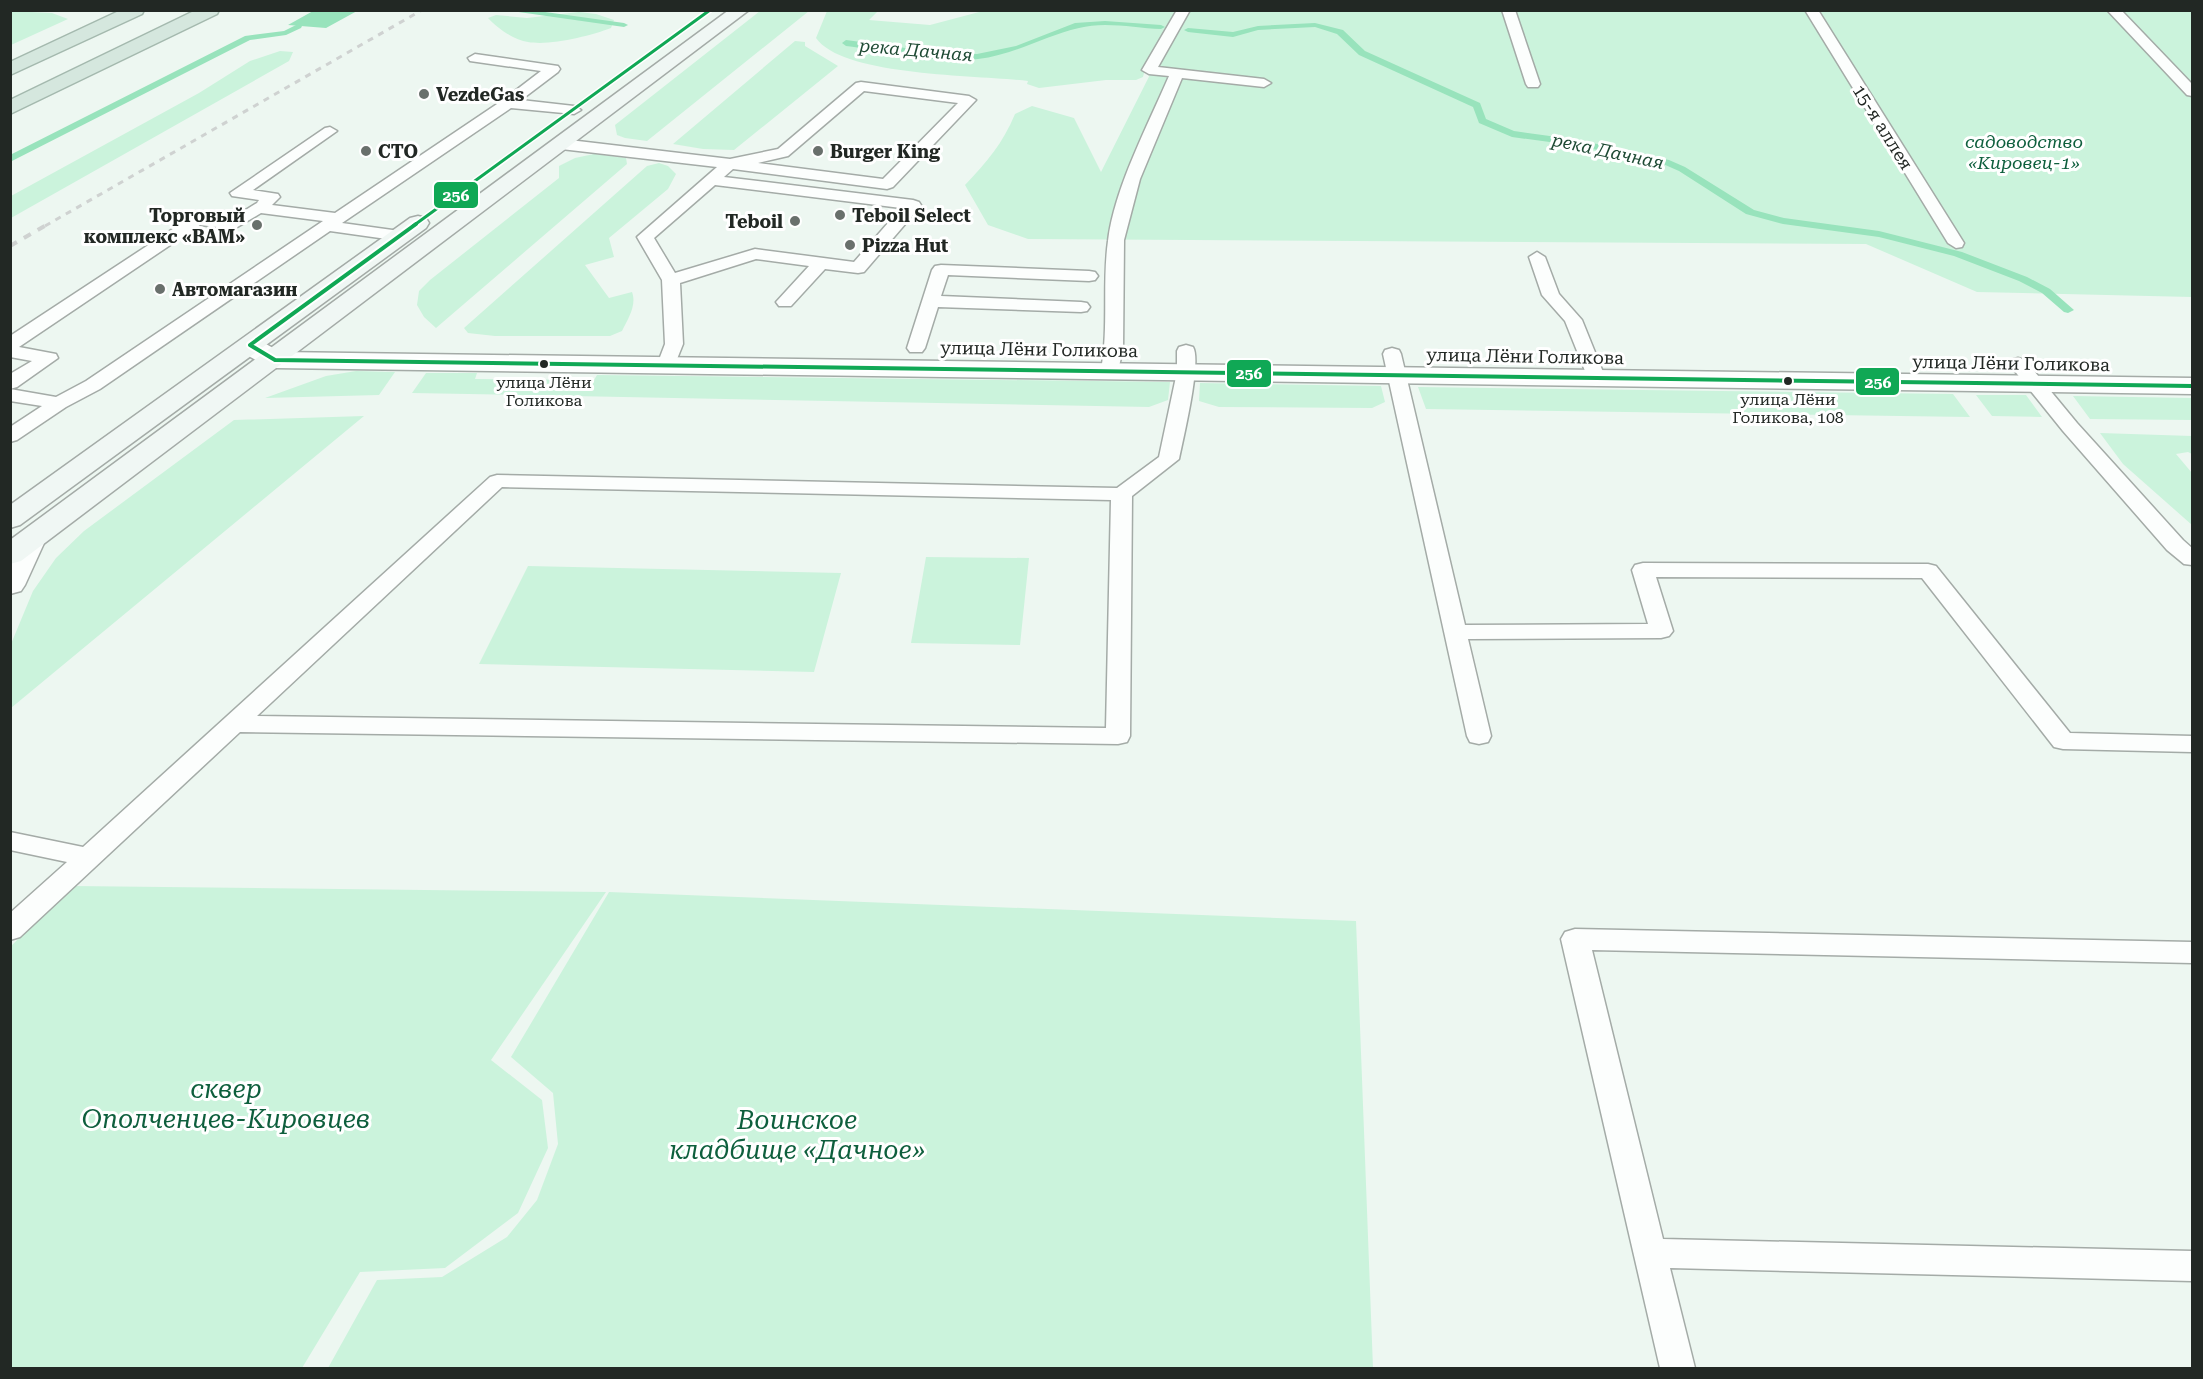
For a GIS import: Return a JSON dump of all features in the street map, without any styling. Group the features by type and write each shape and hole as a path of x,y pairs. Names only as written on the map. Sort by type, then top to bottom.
{"highway":[{"path":"10,69 136,10"},
{"path":"10,108 211,10"}],"main road":[{"path":"10,519 711,10"},
{"path":"20,548 275,360 741,10"}],"street":[{"name":"улица Лёни Голикова","path":"250,345 304,337 670,354 1186,362 1592,367 2018,363 2193,366"},
{"path":"250,345 275,360"},
{"name":"улица Лёни Голикова","path":"275,360 915,348 1112,360"},
{"name":"улица Лёни Голикова","path":"1592,367 2035,384 2193,386"},
{"path":"10,585 20,548"}],"lane":[{"path":"1184,10 1149,70 1264,83"},
{"path":"1508,10 1533,84"},
{"name":"15-я аллея","path":"1811,10 1956,243"},
{"path":"2113,10 2193,92"},
{"path":"10,436 59,403 93,385 553,69 475,58"},
{"path":"1112,360 1116,240 1132,179 1177,73"},
{"path":"561,144 730,164 887,184 969,100 861,86 783,153 730,164 711,180 645,237 671,280 670,354"},
{"path":"508,102 574,110"},
{"path":"10,345 197,220 234,224 258,208 272,197 238,193 330,131"},
{"path":"671,280 755,254 858,267 913,205 810,198 711,180"},
{"path":"258,208 401,236"},
{"path":"755,254 772,236"},
{"path":"1537,257 1551,295 1573,320 1592,367"},
{"path":"785,302 821,263"},
{"path":"915,348 941,270 1089,276"},
{"path":"931,301 1081,307"},
{"path":"10,351 49,358 10,383"},
{"path":"10,930 497,481 1122,494 1169,459 1186,362"},
{"path":"2018,363 2175,545 2193,559"},
{"path":"1394,365 1479,736"},
{"path":"10,394 59,403"},
{"path":"234,724 1118,736 1122,494"},
{"path":"1456,632 1661,631 1643,570 1928,571 2063,741 2193,744"},
{"path":"10,841 87,857"},
{"path":"1677,1368 1575,939 2193,952"},
{"path":"1650,1253 2193,1266"}],"green space":[{"path":"10,11 52,13 68,19 11,45"},
{"path":"760,11 809,11 647,141 617,135 615,125"},
{"path":"827,11 878,11 869,20 930,25 983,11 1178,11 1145,69 1143,77 1136,80 1106,80 1039,88 1027,84 1028,81 915,72 854,60 831,51 816,38"},
{"name":"садоводство «Кировец-1»","path":"1182,11 2192,11 2192,297 1977,292 1866,244 1028,239 988,225 965,185 994,152 1015,114 1032,106 1074,118 1101,172"},
{"path":"579,12 596,14 614,20 611,28 592,34 570,40 537,43 523,41 512,36 488,18 496,15 527,18"},
{"path":"795,41 805,42 805,46 838,66 734,150 703,149 673,144"},
{"path":"280,51 293,52 289,61 11,218 11,196 199,93 250,61"},
{"path":"594,154 626,158 627,164 436,328 424,317 417,305 419,291 430,280 559,178 559,166 575,158"},
{"path":"659,163 668,166 676,174 668,189 609,238 614,257 585,265 609,298 632,292 633,307 622,331 610,336 495,336 468,333 464,328 647,166"},
{"path":"356,371 395,372 379,395 265,398 326,376"},
{"path":"426,373 477,373 475,379 594,380 597,375 1170,382 1168,400 1149,407 412,393"},
{"path":"1200,383 1381,386 1385,402 1372,408 1219,407 1199,401"},
{"path":"1418,387 1953,394 1970,417 1426,409"},
{"path":"1976,395 2026,395 2042,417 1992,416"},
{"path":"2073,396 2192,398 2192,420 2090,419"},
{"path":"364,416 11,708 11,644 33,591 56,558 84,531 234,420"},
{"path":"2100,433 2192,436 2192,454 2188,452 2176,454 2192,473 2192,525 2123,464"},
{"path":"926,557 1029,558 1020,645 911,643"},
{"path":"528,566 841,573 814,672 479,664"},
{"name":"сквер Ополченцев-Кировцев","path":"73,886 606,892 491,1060 542,1100 548,1148 518,1213 445,1268 360,1272 302,1368 11,1368 11,946"},
{"name":"Воинское кладбище «Дачное»","path":"609,892 1356,921 1373,1368 328,1368 377,1280 442,1277 507,1237 537,1200 558,1144 553,1093 511,1057"}],"shaded area":[{"path":"313,11 357,11 326,28 288,25"}],"waterway":[{"path":"508,10 624,25"},
{"name":"река Дачная","path":"846,43 943,56 977,57 1018,48 1078,25 1105,23 1161,27"},
{"name":"река Дачная","path":"1188,30 1233,35 1258,28 1315,25 1340,32 1362,53 1477,105 1482,121 1512,134 1579,143 1666,162 1682,169 1750,212 1783,221 1879,234 1958,254 2023,279 2046,291 2068,310"},
{"path":"10,159 248,38 286,33 298,26"}],"railway":[{"path":"45,226 422,10"},
{"path":"10,246 48,224"}],"transit line":[{"name":"256","path":"710,10 250,345 275,360 2192,386"}],"place":[{"name":"VezdeGas","path":"424,94"},
{"name":"СТО","path":"366,151"},
{"name":"Burger King","path":"818,151"},
{"name":"Teboil Select","path":"840,215"},
{"name":"Teboil","path":"795,221"},
{"name":"Торговый комплекс «ВАМ»","path":"257,225"},
{"name":"Pizza Hut","path":"850,245"},
{"name":"Автомагазин","path":"160,289"},
{"name":"улица Лёни Голикова","path":"544,364"},
{"name":"улица Лёни Голикова, 108","path":"1788,381"}]}
